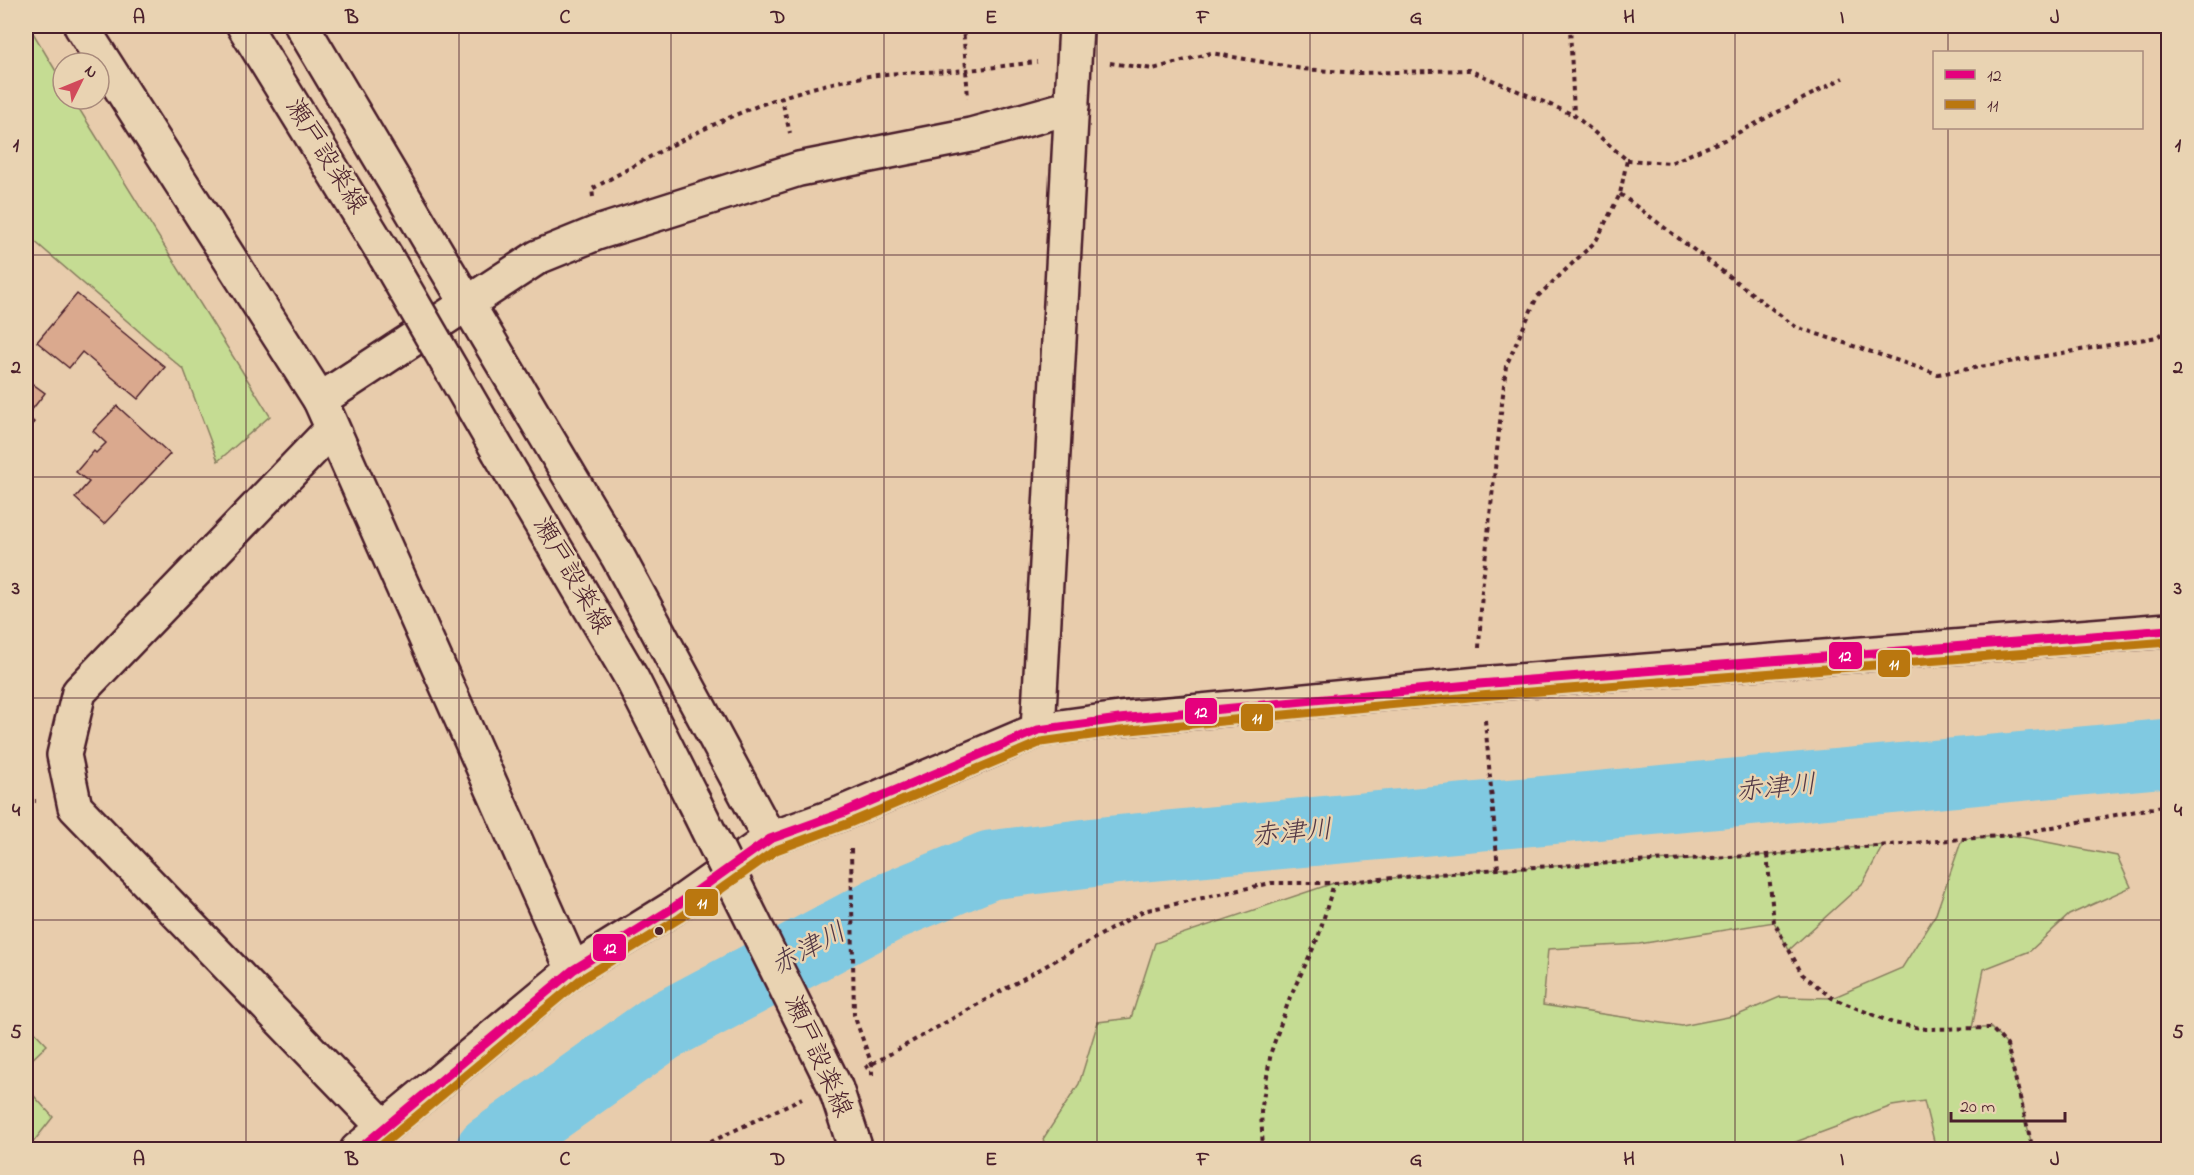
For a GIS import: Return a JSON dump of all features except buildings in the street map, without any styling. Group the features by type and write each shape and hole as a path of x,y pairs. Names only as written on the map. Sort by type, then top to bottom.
{"street":[{"path":"81,26 326,415 573,970"},
{"name":"瀬戸設楽線","path":"243,26 386,257 632,679 694,802 822,1092 856,1149"},
{"path":"302,26 618,557 770,839"},
{"path":"1038,730 1076,26"},
{"path":"383,1125 75,807 64,755 79,692 326,415 466,303 538,257 597,233 799,169 971,135 1072,107"},
{"path":"357,1149 383,1125 573,970 673,908 770,839 842,813 1038,730 1130,718 1481,698 2169,630"}],"path":[{"path":"963,26 971,135"},
{"path":"1570,26 1574,115 1627,160 1670,163 1724,140 1843,78"},
{"path":"1498,869 1481,698 1482,590 1506,366 1538,297 1596,241 1620,194 1627,160"},
{"path":"1620,194 1796,327 1938,374 2157,337 2169,330"},
{"path":"862,1070 887,1058 1143,911 1270,883 1334,883 1498,869 1767,855 2011,835 2169,805"},
{"path":"851,841 854,1015"},
{"path":"1767,855 1774,922 1802,974 1832,998 1893,1023 1926,1029 1991,1028 2007,1045 2033,1149"},
{"path":"1263,1149 1261,1112 1271,1052 1290,997 1318,938 1334,883"},
{"path":"694,1149 822,1092"}],"green space":[{"path":"26,26 29,26 51,63 51,111 80,111 270,416 218,461 184,370 26,234"},
{"path":"2011,835 2117,856 2131,887 2069,915 2030,951 1984,969 1972,1028 1991,1028 2007,1045 2033,1149 1936,1149 1924,1101 1892,1106 1777,1149 1047,1150 1043,1139 1079,1084 1098,1022 1131,1018 1155,943 1334,883 1498,869 1767,855 1883,845 1863,883 1789,950 1774,922 1639,944 1548,949 1543,1005 1682,1026 1738,1015 1780,997 1832,998 1902,968 1936,914 1962,839"},
{"path":"26,1023 47,1045 26,1065"},
{"path":"26,1087 53,1117 27,1150 26,1149"}],"waterway":[{"name":"赤津川","path":"490,1150 661,1028 891,906 990,865 1113,850 2168,753"}],"transit line":[{"name":"12","path":"358,1150 573,970 673,908 770,839 842,813 1038,730 1119,719 1479,684 2168,630"},
{"name":"11","path":"376,1150 580,980 680,918 776,850 847,824 1041,742 1120,731 1480,696 2168,642"}]}
